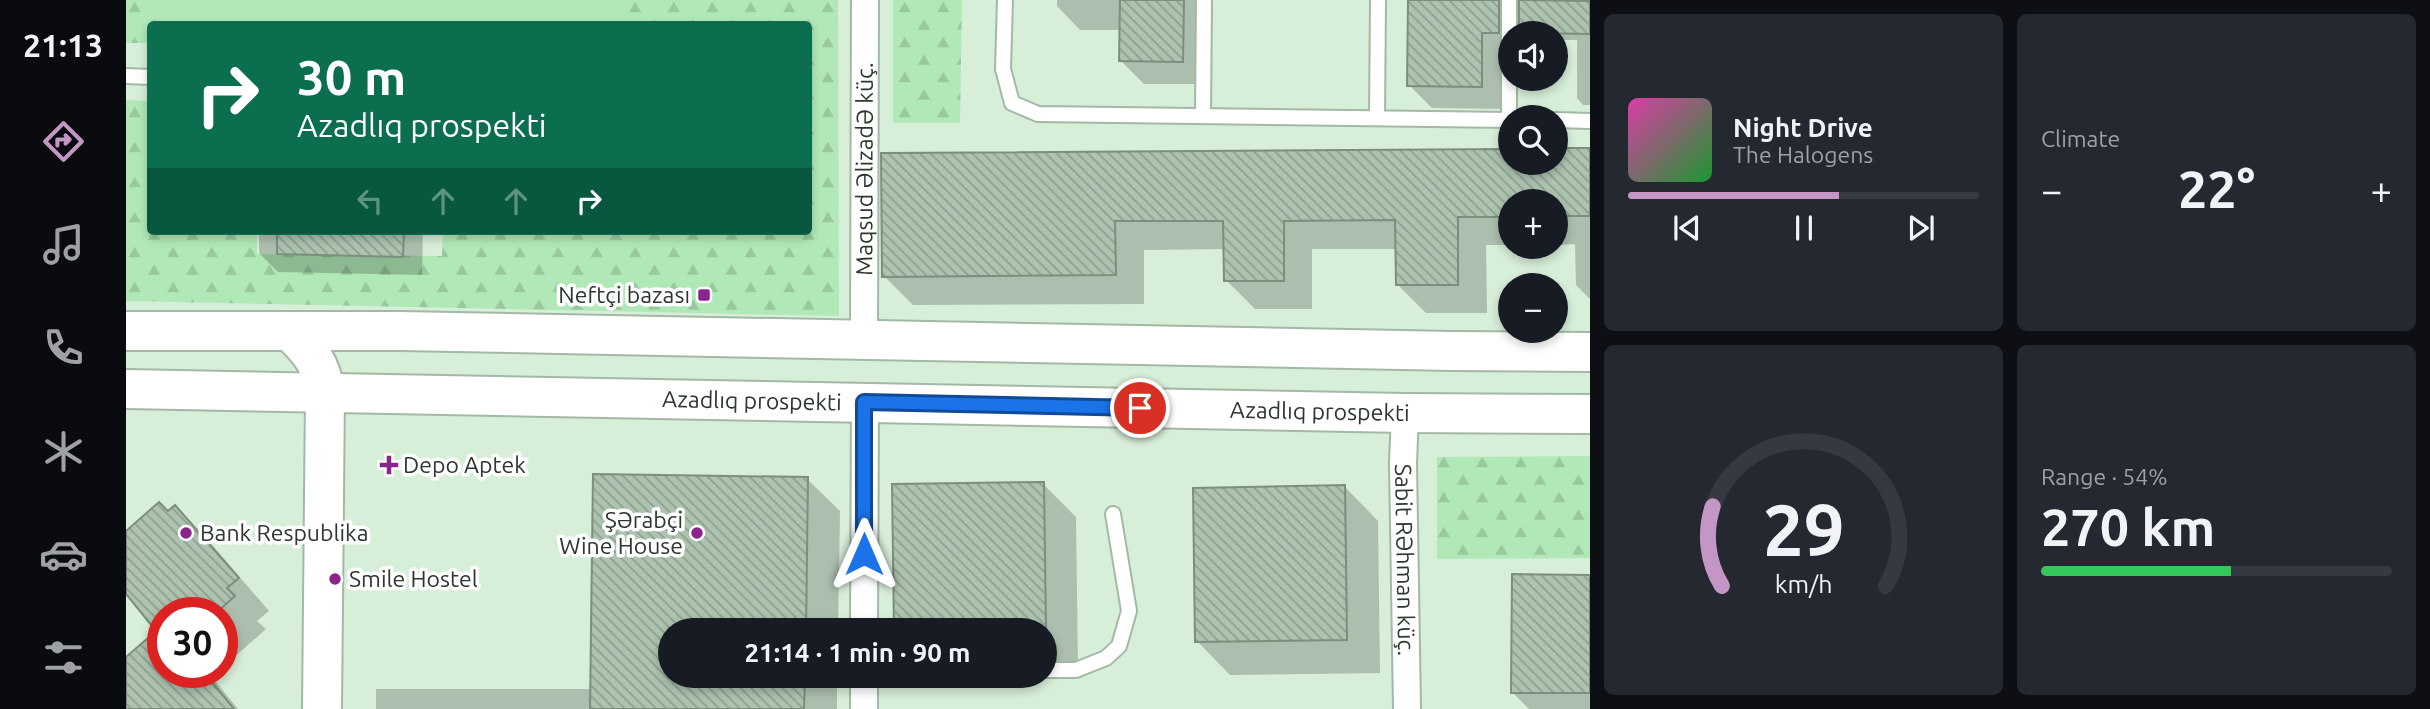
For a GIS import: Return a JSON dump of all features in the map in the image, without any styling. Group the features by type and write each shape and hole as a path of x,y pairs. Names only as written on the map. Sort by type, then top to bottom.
{"main road":[{"path":"126,331 414,331 1590,352"},
{"path":"289,331 309,349 318,365 325,392 322,709"},
{"name":"Azadlıq prospekti","path":"126,388 1590,414"}],"street":[{"name":"Maqsud Əlizadə küç.","path":"864,339 865,0"},
{"path":"864,402 864,618"},
{"name":"Sabit Rəhman küç.","path":"1405,412 1403,463 1407,709"},
{"path":"864,688 864,709"}],"lane":[{"path":"1005,0 1003,69 1012,103 1038,114 1498,120"},
{"path":"1203,114 1204,0"},
{"path":"1377,117 1378,0"},
{"path":"1509,0 1510,105"},
{"path":"126,76 147,77"},
{"path":"1568,120 1590,121"},
{"path":"1057,670 1076,670 1106,658 1119,646 1129,611 1113,514"}],"green space":[{"path":"126,0 161,0 161,21 147,21 147,43 126,43"},
{"path":"161,0 622,0 622,21 161,21"},
{"path":"622,0 838,0 839,316 126,301 126,100 147,101 147,235 257,235 257,254 442,256 443,235 812,235 812,21 622,21"},
{"path":"893,0 962,0 960,123 893,123"},
{"path":"1590,456 1590,558 1437,559 1437,457"}],"building":[{"path":"1120,0 1184,0 1183,62 1119,61"},
{"path":"1408,0 1499,0 1498,33 1482,33 1482,87 1407,86"},
{"path":"1519,0 1590,1 1590,34 1568,34 1568,21 1519,21"},
{"path":"1568,148 1590,148 1590,216 1568,216 1568,189 1498,189 1498,217 1458,217 1458,285 1396,285 1395,220 1284,221 1284,281 1224,281 1223,221 1115,221 1116,275 882,277 881,153 1498,149 1498,175 1568,175"},
{"path":"277,235 404,235 403,257 277,254"},
{"path":"593,474 808,477 806,618 658,618 658,688 805,688 804,709 590,709"},
{"path":"1044,482 1046,618 894,618 892,484"},
{"path":"1345,485 1347,640 1195,642 1193,488"},
{"path":"159,502 168,511 175,505 239,578 227,588 235,596 147,597 147,620 126,594 126,531"},
{"path":"1512,574 1590,575 1590,693 1511,693"},
{"path":"147,639 147,688 217,688 234,709 126,709 126,657"}],"place":[{"name":"Neftçi bazası","path":"704,295"},
{"name":"Depo Aptek","path":"389,465"},
{"name":"Bank Respublika","path":"186,533"},
{"name":"Şərabçi Wine House","path":"697,533"},
{"name":"Smile Hostel","path":"335,579"}],"route":[{"path":"864,554 864,402 1140,408"}]}
